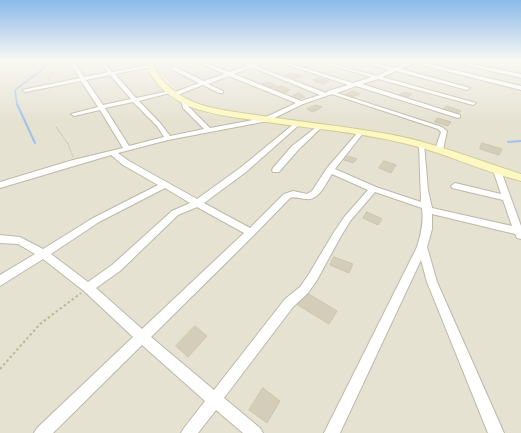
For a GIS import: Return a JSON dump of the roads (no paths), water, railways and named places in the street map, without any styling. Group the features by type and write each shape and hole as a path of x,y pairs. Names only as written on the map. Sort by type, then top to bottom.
{"street":[{"path":"25,90 76,81"},
{"path":"84,81 127,148"},
{"path":"118,81 159,125 168,138"},
{"path":"161,81 183,101 216,111 266,120 361,132 422,145 521,178"},
{"path":"199,81 221,92"},
{"path":"74,114 101,107 173,93 211,81"},
{"path":"247,81 301,103"},
{"path":"295,81 327,93 440,128 444,131 444,134 439,150"},
{"path":"345,81 458,116"},
{"path":"0,185 127,148 168,138 266,120 301,103 364,81"},
{"path":"393,81 473,103"},
{"path":"441,81 467,88"},
{"path":"494,81 521,88"},
{"path":"183,101 184,107 208,130"},
{"path":"88,288 116,268 175,213 198,203 243,170 297,124"},
{"path":"276,170 295,148 319,126"},
{"path":"42,433 251,233 287,196 293,194 308,197 312,195 361,132"},
{"path":"332,433 422,247 427,229 428,209 424,190 422,145"},
{"path":"112,152 126,163 251,233"},
{"path":"330,170 428,209 520,233"},
{"path":"497,170 520,233"},
{"path":"0,281 96,220 165,184"},
{"path":"455,186 507,198"},
{"path":"189,433 290,303 304,290 337,234 373,188"},
{"path":"0,239 20,241 43,253 88,288 214,400 255,433"},
{"path":"422,247 432,282 496,433"}],"waterway":[{"path":"17,105 15,90 27,81"},
{"path":"17,104 35,143"},
{"path":"508,142 521,141"}]}
